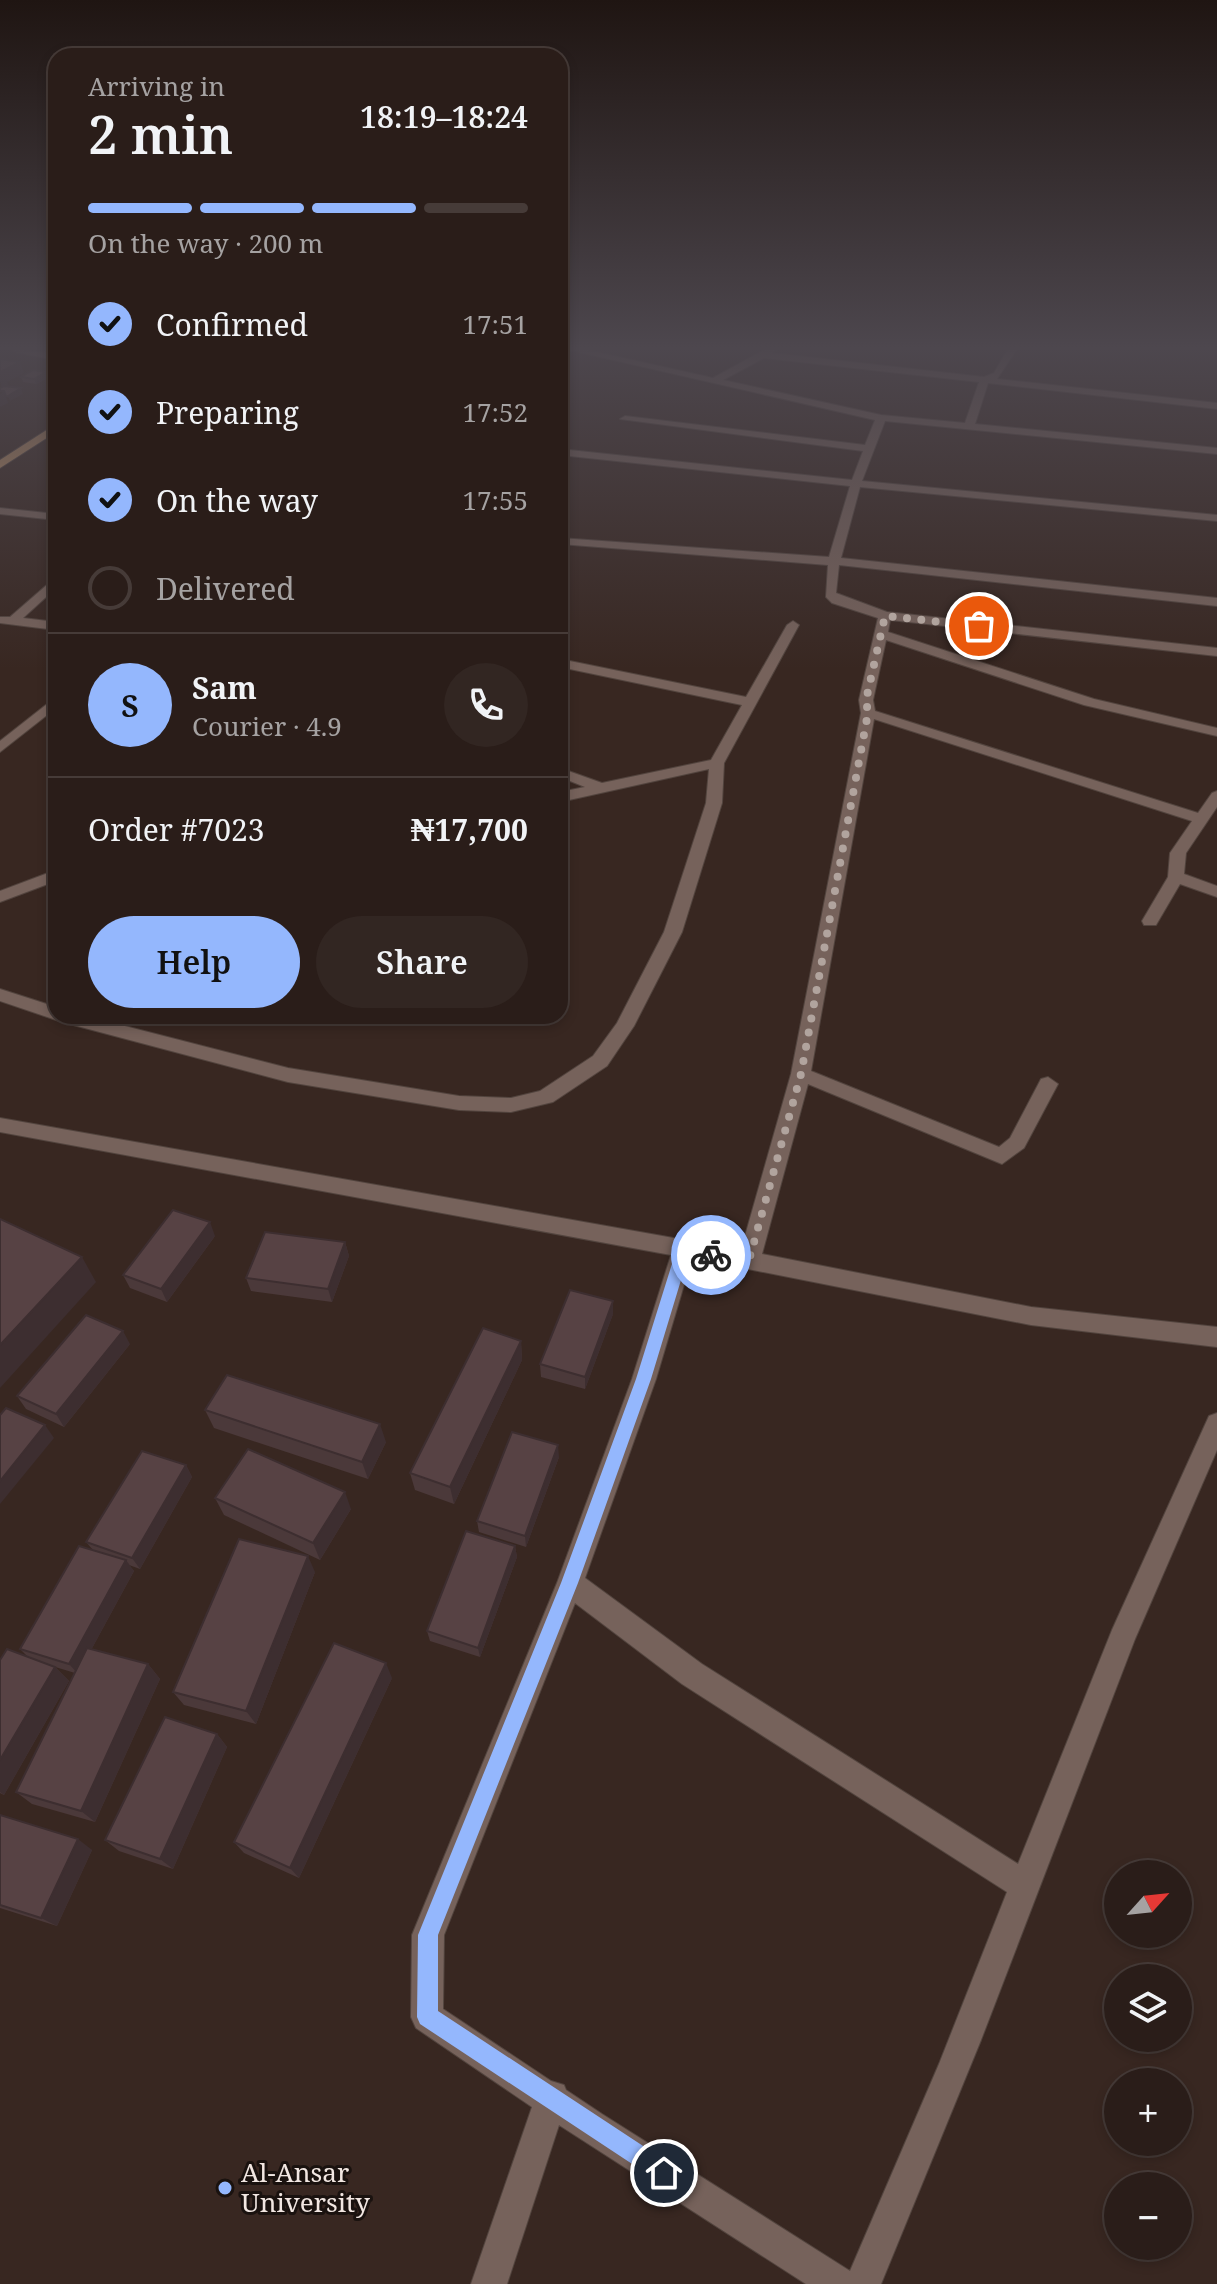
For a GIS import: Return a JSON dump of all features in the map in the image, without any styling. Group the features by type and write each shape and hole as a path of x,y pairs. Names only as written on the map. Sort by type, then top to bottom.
{"main road":[{"path":"0,478 34,456"}],"street":[{"path":"593,456 1217,518"},
{"path":"866,456 832,561 830,594 836,600 884,625 1050,692 1118,711 1217,732"},
{"path":"0,511 48,516"},
{"path":"568,542 832,561 1217,602"},
{"path":"7,620 48,587"},
{"path":"7,620 48,625"},
{"path":"93,1024 288,1075 459,1103 511,1105 546,1097 600,1061 625,1026 673,932 714,803 717,763 793,625"},
{"path":"884,625 1217,652"},
{"path":"749,1260 801,1074 868,713 866,700 884,625"},
{"path":"568,665 750,702"},
{"path":"0,748 48,708"},
{"path":"868,713 1202,819"},
{"path":"568,795 717,763"},
{"path":"568,775 601,788"},
{"path":"1150,921 1176,877 1178,853 1217,796"},
{"path":"1176,877 1217,892"},
{"path":"0,897 48,878"},
{"path":"0,995 48,1011"},
{"path":"801,1074 1002,1156 1017,1143 1048,1084"},
{"path":"0,1125 683,1251 749,1260 1031,1316 1217,1337"},
{"path":"683,1251 644,1379 570,1583 428,1935 427,2017 552,2097 590,2126 838,2284"},
{"path":"863,2284 978,2007 1024,1885 1183,1494 1217,1424"},
{"path":"570,1583 692,1674 1024,1885"},
{"path":"489,2284 552,2097"}],"building":[{"path":"173,1210 210,1222 161,1289 123,1275"},
{"path":"0,1219 82,1257 0,1345"},
{"path":"265,1232 345,1242 328,1289 246,1278"},
{"path":"570,1290 613,1301 585,1377 540,1364"},
{"path":"86,1315 123,1331 56,1414 17,1396"},
{"path":"483,1328 521,1341 450,1487 410,1473"},
{"path":"227,1375 380,1424 362,1462 205,1410"},
{"path":"6,1408 45,1425 0,1481 0,1415"},
{"path":"512,1432 558,1445 525,1536 477,1521"},
{"path":"248,1449 345,1492 313,1543 215,1498"},
{"path":"142,1451 186,1465 132,1558 86,1542"},
{"path":"466,1531 515,1546 478,1648 427,1631"},
{"path":"239,1539 308,1556 246,1711 173,1692"},
{"path":"79,1546 126,1560 69,1664 20,1649"},
{"path":"334,1643 386,1663 290,1868 234,1842"},
{"path":"87,1648 148,1664 81,1811 16,1792"},
{"path":"7,1649 55,1667 0,1760 0,1660"},
{"path":"165,1717 217,1734 160,1859 105,1840"},
{"path":"0,1815 78,1839 41,1918 0,1905"}],"way so far":[{"path":"711,1255 749,1260 801,1074 868,713 866,700 885,616 979,626"}],"place":[{"name":"Al-Ansar University","path":"225,2188"}],"route":[{"path":"664,2173 427,2017 428,1935 496,1773 570,1583 578,1553 644,1379 683,1251 711,1255"}]}
